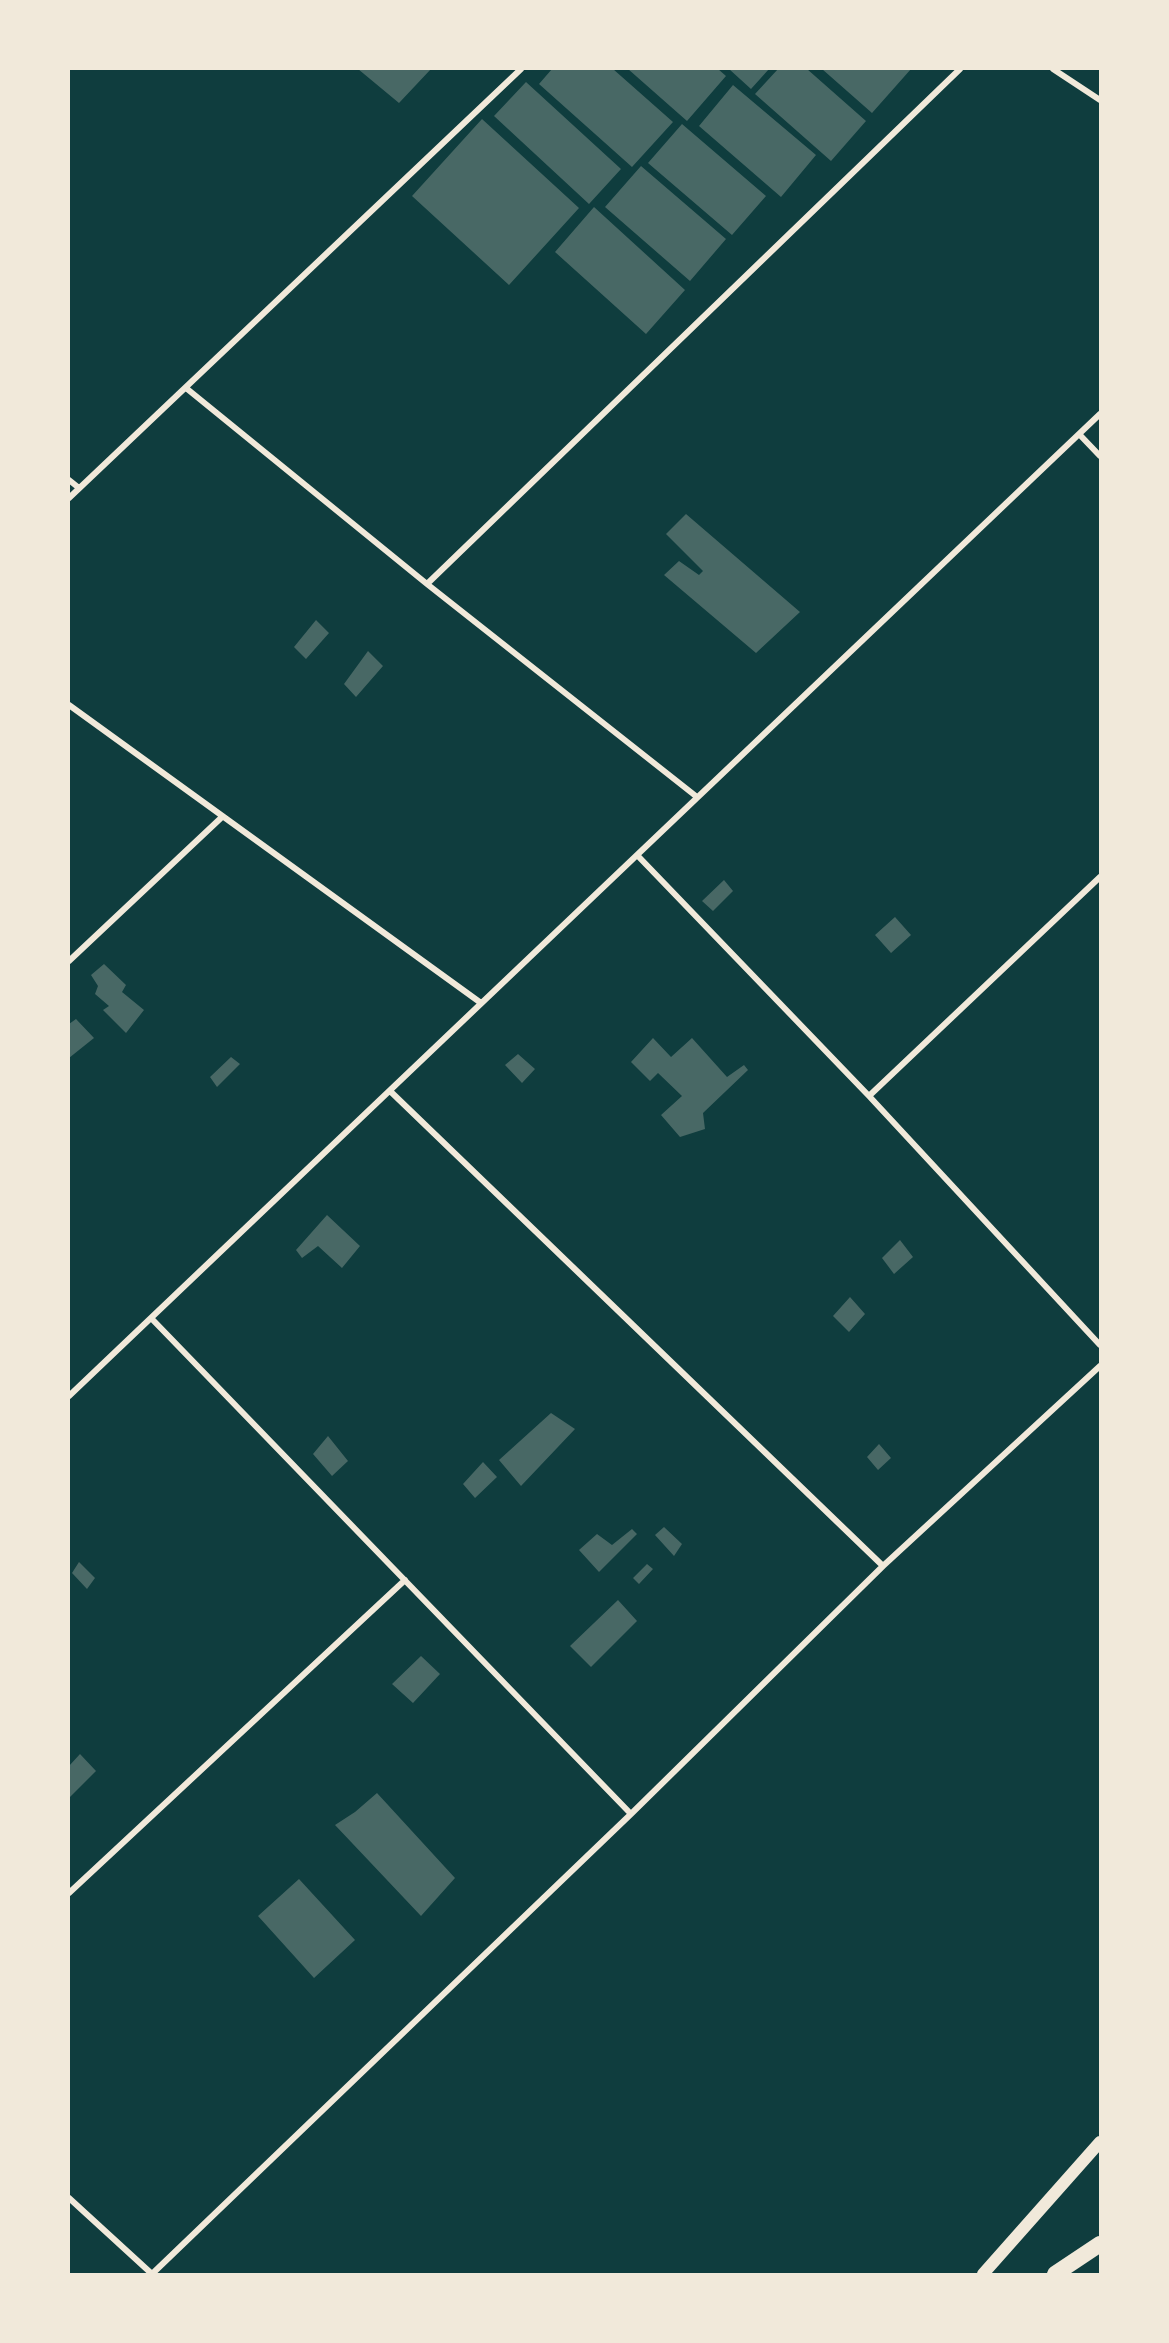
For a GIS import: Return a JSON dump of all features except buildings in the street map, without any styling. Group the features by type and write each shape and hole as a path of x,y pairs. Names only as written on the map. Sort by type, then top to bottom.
{"highway":[{"path":"1055,2274 1100,2244"}],"main road":[{"path":"983,2274 1100,2142"}],"street":[{"path":"69,498 521,69"},
{"path":"427,584 960,69"},
{"path":"1053,69 1100,100"},
{"path":"186,388 427,584 697,797"},
{"path":"69,1396 1100,414"},
{"path":"1079,434 1100,456"},
{"path":"69,480 79,489"},
{"path":"69,705 481,1003"},
{"path":"69,961 222,817"},
{"path":"637,855 869,1096 1100,1344"},
{"path":"869,1096 1100,877"},
{"path":"390,1091 883,1566"},
{"path":"151,1318 631,1814"},
{"path":"69,2198 152,2274 631,1814 883,1566 1100,1366"},
{"path":"69,1893 405,1580"}]}
